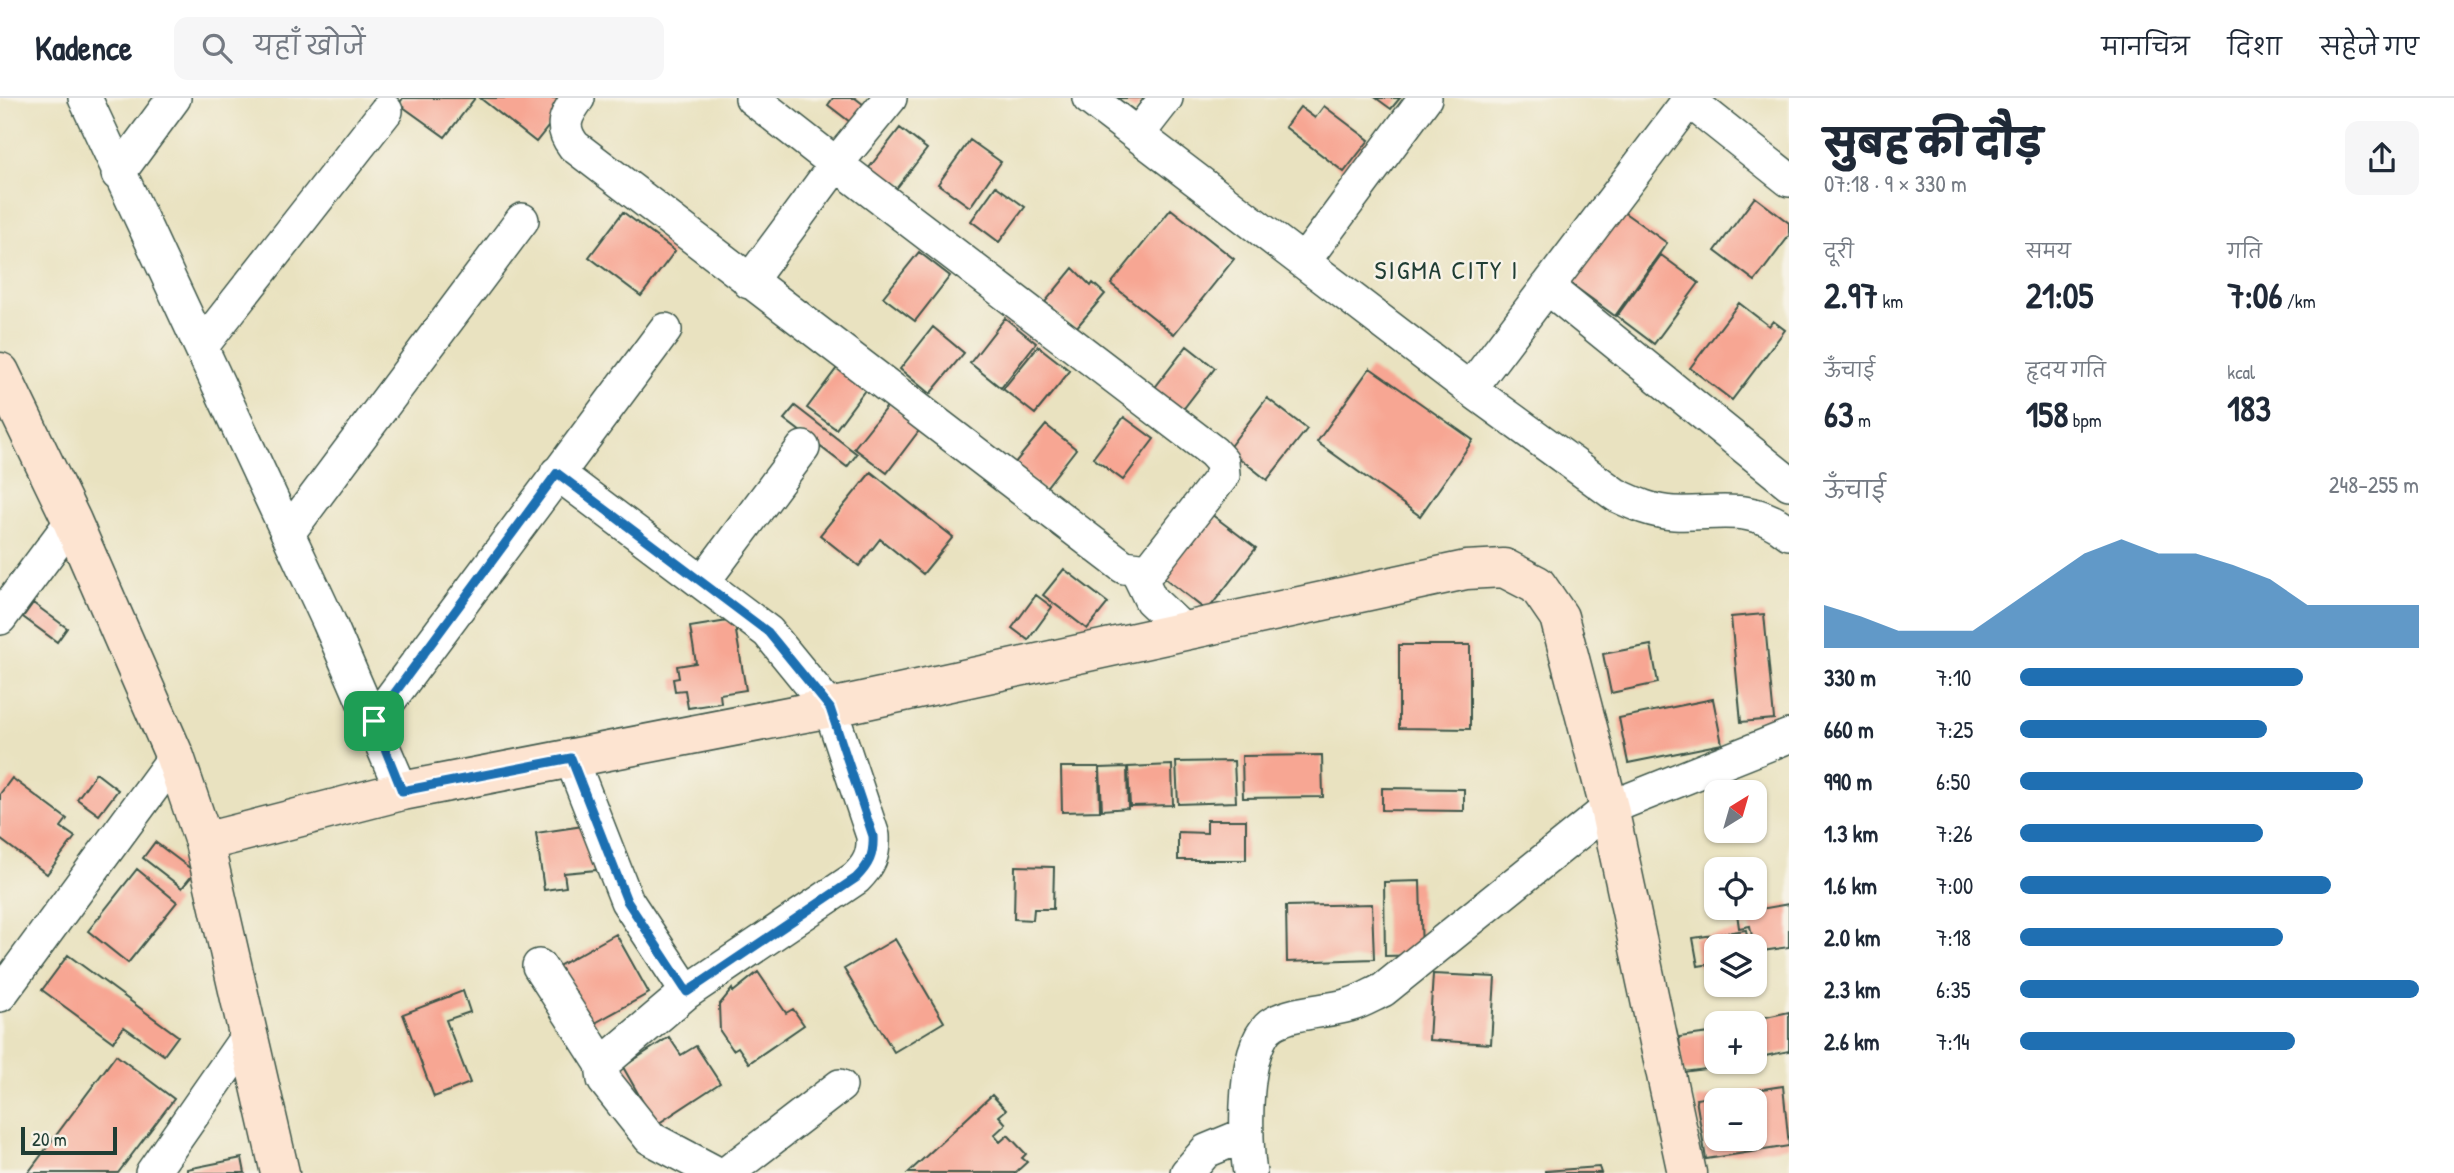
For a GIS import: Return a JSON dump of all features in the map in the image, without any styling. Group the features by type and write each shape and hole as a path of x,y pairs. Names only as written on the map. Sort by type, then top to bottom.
{"street":[{"path":"85,98 374,721 402,791"},
{"path":"118,174 174,98"},
{"path":"578,98 563,122 565,135 573,146 1124,566 1137,571 1149,570 1223,475 1222,462 752,98"},
{"path":"749,282 836,164 890,98"},
{"path":"1089,98 1471,389 1616,495 1642,507 1674,513 1731,510 1785,521"},
{"path":"1138,134 1166,98"},
{"path":"1304,261 1425,98"},
{"path":"1471,389 1688,99 1789,180"},
{"path":"201,347 386,111"},
{"path":"288,533 522,220"},
{"path":"1547,287 1789,484"},
{"path":"374,721 665,330"},
{"path":"0,372 72,521 175,757 204,842 280,1173"},
{"path":"703,582 803,448"},
{"path":"557,473 768,632 830,708 873,836 874,851 867,866 856,878 687,992 602,1064"},
{"path":"0,618 72,521"},
{"path":"204,842 402,791 830,708 1466,570 1504,568 1537,585 1559,617 1609,808 1687,1173"},
{"path":"1137,571 1151,600 1184,631"},
{"path":"1250,1173 1247,1106 1255,1050 1263,1034 1273,1023 1349,1005 1383,989 1609,808 1789,737"},
{"path":"0,995 175,757"},
{"path":"571,758 627,901 687,992"},
{"path":"539,966 602,1064 604,1080 650,1138 712,1172 840,1086"},
{"path":"152,1173 249,1034"},
{"path":"1187,1173 1206,1151 1247,1133"}],"building":[{"path":"403,98 475,98 445,137 399,104"},
{"path":"480,98 571,98 536,142"},
{"path":"833,98 855,98 868,108 854,125 828,105"},
{"path":"1117,98 1144,98 1135,111"},
{"path":"1376,98 1400,98 1391,109"},
{"path":"1324,106 1369,140 1344,172 1285,127 1300,107 1315,118"},
{"path":"900,128 927,149 892,194 865,173"},
{"path":"970,140 1001,162 970,207 938,184"},
{"path":"996,186 1025,207 999,242 971,221"},
{"path":"1755,197 1789,223 1789,236 1755,281 1715,251"},
{"path":"1171,209 1234,259 1174,334 1111,284"},
{"path":"1622,211 1667,243 1615,316 1570,283"},
{"path":"623,212 675,251 641,296 589,257"},
{"path":"919,252 950,276 915,321 883,297"},
{"path":"1661,255 1699,283 1654,344 1617,316"},
{"path":"1073,268 1091,286 1093,283 1105,294 1076,328 1045,302"},
{"path":"1739,303 1769,326 1773,321 1785,330 1732,400 1690,368"},
{"path":"1005,318 1036,343 1001,388 970,363"},
{"path":"933,327 964,353 930,394 900,369"},
{"path":"1038,346 1070,371 1035,414 1003,389"},
{"path":"1187,346 1215,368 1181,412 1153,390"},
{"path":"843,360 871,382 836,429 807,408"},
{"path":"1370,368 1473,440 1420,516 1317,442"},
{"path":"1267,398 1307,429 1267,480 1228,449"},
{"path":"889,404 921,428 887,473 854,448"},
{"path":"795,406 857,454 847,467 784,419"},
{"path":"1124,417 1154,439 1123,480 1093,458"},
{"path":"1046,425 1076,449 1044,490 1013,465"},
{"path":"871,472 953,537 923,574 880,539 859,566 820,535"},
{"path":"1211,514 1256,548 1207,611 1162,576"},
{"path":"1064,569 1108,603 1087,629 1043,595"},
{"path":"1036,595 1052,607 1028,640 1012,628"},
{"path":"33,603 67,628 57,642 23,617"},
{"path":"1764,614 1774,719 1741,722 1731,617"},
{"path":"734,620 746,690 720,694 721,703 688,708 685,690 675,691 673,679 679,678 677,666 696,663 690,627"},
{"path":"1399,645 1470,645 1470,729 1399,728"},
{"path":"1651,645 1658,683 1611,693 1603,654"},
{"path":"1713,699 1722,744 1628,763 1619,718"},
{"path":"1322,755 1323,797 1243,798 1242,756"},
{"path":"1234,761 1236,802 1178,804 1176,762"},
{"path":"1172,765 1173,805 1130,806 1128,767"},
{"path":"1061,767 1099,767 1100,811 1062,812"},
{"path":"1127,767 1128,808 1102,810 1100,768"},
{"path":"96,773 118,790 99,815 77,799"},
{"path":"12,778 67,819 61,827 75,837 47,874 0,839 0,794"},
{"path":"1382,788 1464,789 1464,811 1382,810"},
{"path":"1207,820 1246,820 1246,860 1178,860 1178,832 1207,833"},
{"path":"590,825 596,870 564,873 566,887 544,890 536,833"},
{"path":"155,842 195,872 182,888 143,858"},
{"path":"1015,866 1054,867 1053,909 1034,909 1033,920 1014,919"},
{"path":"137,869 177,902 128,963 88,931"},
{"path":"1420,881 1422,955 1385,956 1384,882"},
{"path":"1372,904 1374,959 1287,962 1286,906"},
{"path":"1789,904 1789,947 1767,950 1767,934 1752,934 1750,926 1739,928 1738,920 1767,920 1767,908"},
{"path":"1746,930 1747,934 1720,934"},
{"path":"616,934 649,993 588,1027 555,968"},
{"path":"1704,936 1704,965 1698,966 1693,938"},
{"path":"895,939 944,1022 894,1052 844,969"},
{"path":"68,955 178,1036 164,1055 124,1027 113,1042 42,990"},
{"path":"758,972 786,1013 793,1009 804,1025 749,1063 738,1047 733,1050 720,1031 719,1005 732,989 733,992"},
{"path":"1433,974 1495,977 1491,1044 1429,1040"},
{"path":"463,991 470,1012 446,1020 470,1083 434,1097 403,1014"},
{"path":"1789,1012 1789,1051 1767,1056 1767,1017"},
{"path":"1704,1034 1704,1069 1683,1072 1679,1037"},
{"path":"669,1037 681,1055 696,1046 720,1083 656,1125 623,1067"},
{"path":"116,1055 174,1099 118,1173 28,1173"},
{"path":"1783,1086 1789,1146 1767,1149 1767,1088"},
{"path":"992,1095 1006,1110 999,1116 1006,1124 994,1135 1000,1142 1008,1135 1026,1154 1022,1158 1027,1162 1015,1173 908,1173"},
{"path":"1704,1098 1704,1147 1696,1099"},
{"path":"1705,1151 1757,1151 1706,1159"},
{"path":"242,1158 245,1173 187,1173 187,1169"},
{"path":"1599,1167 1601,1173 1545,1173 1545,1171"}],"district":[{"name":"SIGMA CITY I","path":"1447,269"}],"route":[{"path":"557,473 768,632 790,658 830,708 873,836 874,851 867,866 856,878 687,992 627,901 571,758 402,791 374,721 557,473"}]}
